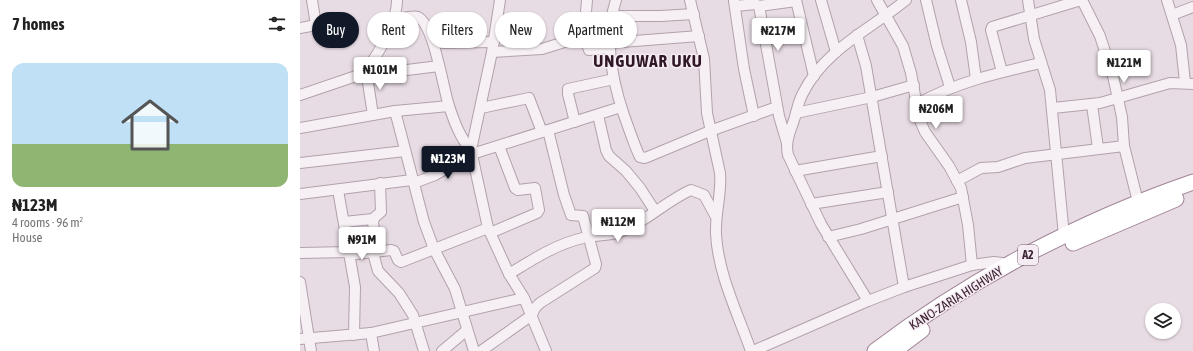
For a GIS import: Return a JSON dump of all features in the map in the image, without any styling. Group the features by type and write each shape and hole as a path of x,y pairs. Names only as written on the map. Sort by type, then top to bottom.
{"highway":[{"name":"KANO-ZARIA HIGHWAY","path":"875,351 932,311 1010,264 1064,236 1138,202 1193,182"},
{"name":"KANO-ZARIA HIGHWAY","path":"894,351 972,298 1044,257 1114,224 1193,192"}],"street":[{"path":"300,28 316,25 312,0"},
{"path":"395,12 397,0"},
{"path":"471,152 493,47 500,0"},
{"path":"586,12 587,0"},
{"path":"612,12 616,0"},
{"path":"690,0 704,59 707,113 721,181 716,233 720,261 752,351 868,301 972,264 994,262 1010,264"},
{"path":"821,0 836,52"},
{"path":"877,0 903,46 914,85 919,118 925,132 949,166 963,197 968,225 972,264"},
{"path":"787,143 803,93 814,76 836,52 858,35 886,17 906,0"},
{"path":"926,0 937,46 950,87"},
{"path":"961,0 976,79"},
{"path":"1028,0 1034,39 1050,90 1053,108 1064,236"},
{"path":"1002,72 991,28 1081,0 1100,36 1113,76 1118,98 1124,146 1138,202"},
{"path":"1053,108 1092,105 1170,83 1189,83 1188,54 1167,0"},
{"path":"754,116 744,68 735,3 756,4 759,6 771,2 796,1 814,76"},
{"path":"759,6 777,107 787,143 788,155 828,236 868,301"},
{"path":"1172,15 1193,7"},
{"path":"637,16 694,14"},
{"path":"419,18 427,31"},
{"path":"858,35 872,97 904,287"},
{"path":"637,42 699,36"},
{"path":"487,47 542,49 554,45"},
{"path":"373,116 366,73 380,48"},
{"path":"435,48 449,106 462,138 471,152 489,230 509,274 524,298 546,351"},
{"path":"588,48 589,50 597,48"},
{"path":"610,48 614,79 621,107 639,155 642,158 710,131 777,107"},
{"path":"917,104 950,87 1002,72 1041,63"},
{"path":"300,95 366,73 439,66"},
{"path":"575,122 568,90 614,79"},
{"path":"796,113 872,97 914,85"},
{"path":"481,108 529,98 545,131 571,215 582,215 596,264 595,268 540,304 535,308 532,315 481,351"},
{"path":"1092,105 1098,148"},
{"path":"300,128 395,111 449,106"},
{"path":"300,194 338,190 380,183 413,181 435,175 471,152 499,146 621,107"},
{"path":"395,111 424,222 434,249 455,289 474,351"},
{"path":"598,115 606,150 609,156 626,171 640,188 655,211"},
{"path":"300,253 350,252 356,254 393,250 398,260 401,262 434,249 537,214 539,210 535,188 518,190 515,188 499,146"},
{"path":"957,181 981,168 998,167 1025,158 1124,146"},
{"path":"300,163 405,151"},
{"path":"796,171 882,156"},
{"path":"344,222 373,219 381,212 380,183"},
{"path":"338,190 350,252 355,302 354,335"},
{"path":"509,274 547,251 589,237 620,232 638,223 676,197 691,190 704,196 717,219"},
{"path":"811,204 888,192"},
{"path":"828,236 861,229 892,218 963,197"},
{"path":"373,219 378,271 408,304 416,323 424,351"},
{"path":"300,289 305,338 311,351"},
{"path":"305,338 371,333 524,298"},
{"path":"442,351 467,330"},
{"path":"371,333 374,351"}],"district":[{"name":"UNGUWAR UKU","path":"648,61"}]}
